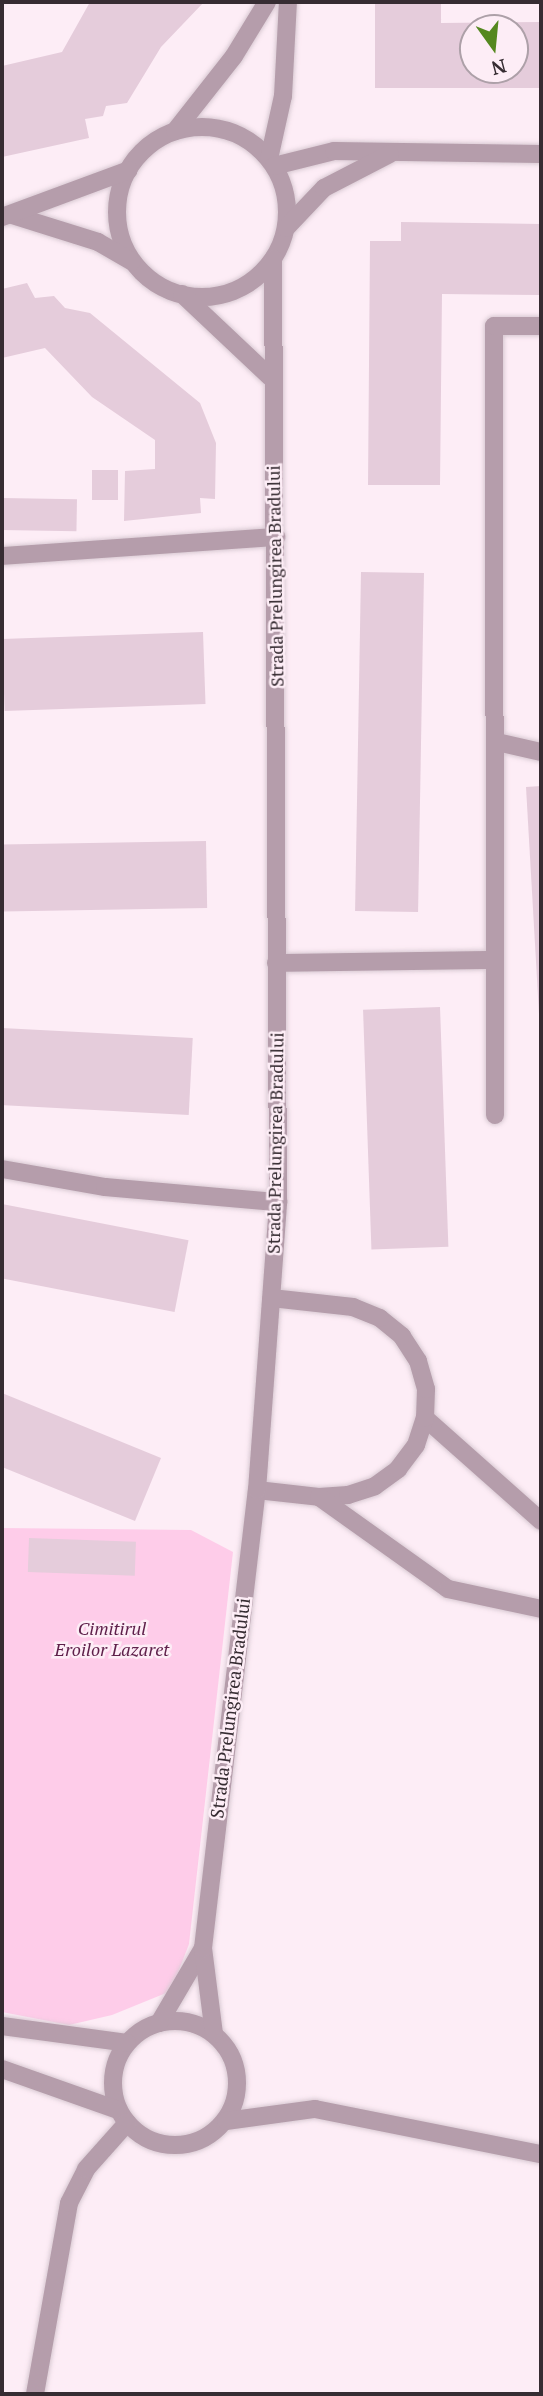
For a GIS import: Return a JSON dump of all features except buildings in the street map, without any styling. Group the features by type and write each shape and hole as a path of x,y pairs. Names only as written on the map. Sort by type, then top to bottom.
{"street":[{"path":"267,2 234,56 175,131 141,153 128,170 119,193 117,217 122,241 134,263 147,277 182,294 270,377"},
{"path":"272,162 283,96 288,2"},
{"path":"175,131 201,127 226,130 250,141 272,162 288,206 286,228 273,259 255,278 233,291 207,296 182,294"},
{"path":"272,162 334,151 541,154"},
{"path":"286,228 324,188 394,153"},
{"path":"7,216 128,170"},
{"path":"7,216 98,242 134,263"},
{"name":"Strada Prelungirea Bradului","path":"214,2034 203,1948 257,1490 278,1202 276,537 270,377 273,259"},
{"path":"495,1115 497,741 494,326 541,326"},
{"path":"2,556 276,537"},
{"path":"497,741 541,752"},
{"path":"276,962 495,960"},
{"path":"2,1169 105,1187 278,1202"},
{"path":"257,1490 319,1497 348,1495 375,1486 398,1469 416,1445 425,1418 426,1389 418,1361 402,1336 380,1318 353,1307 271,1298"},
{"path":"425,1418 541,1521"},
{"path":"319,1497 448,1589 541,1609"},
{"name":"Strada Prelungirea Bradului","path":"159,2023 203,1948"},
{"path":"2,2069 122,2117 144,2138 177,2145 209,2136 226,2121 235,2103 235,2066 214,2034 197,2025 159,2023 127,2043 113,2077 122,2117 86,2169 69,2203 35,2394"},
{"path":"2,2026 127,2043"},
{"path":"226,2121 315,2109 541,2154"}],"green space":[{"name":"Cimitirul Eroilor Lazaret","path":"2,1528 191,1530 233,1552 189,1944 171,1991 112,2015 69,2025 2,2012"}]}
